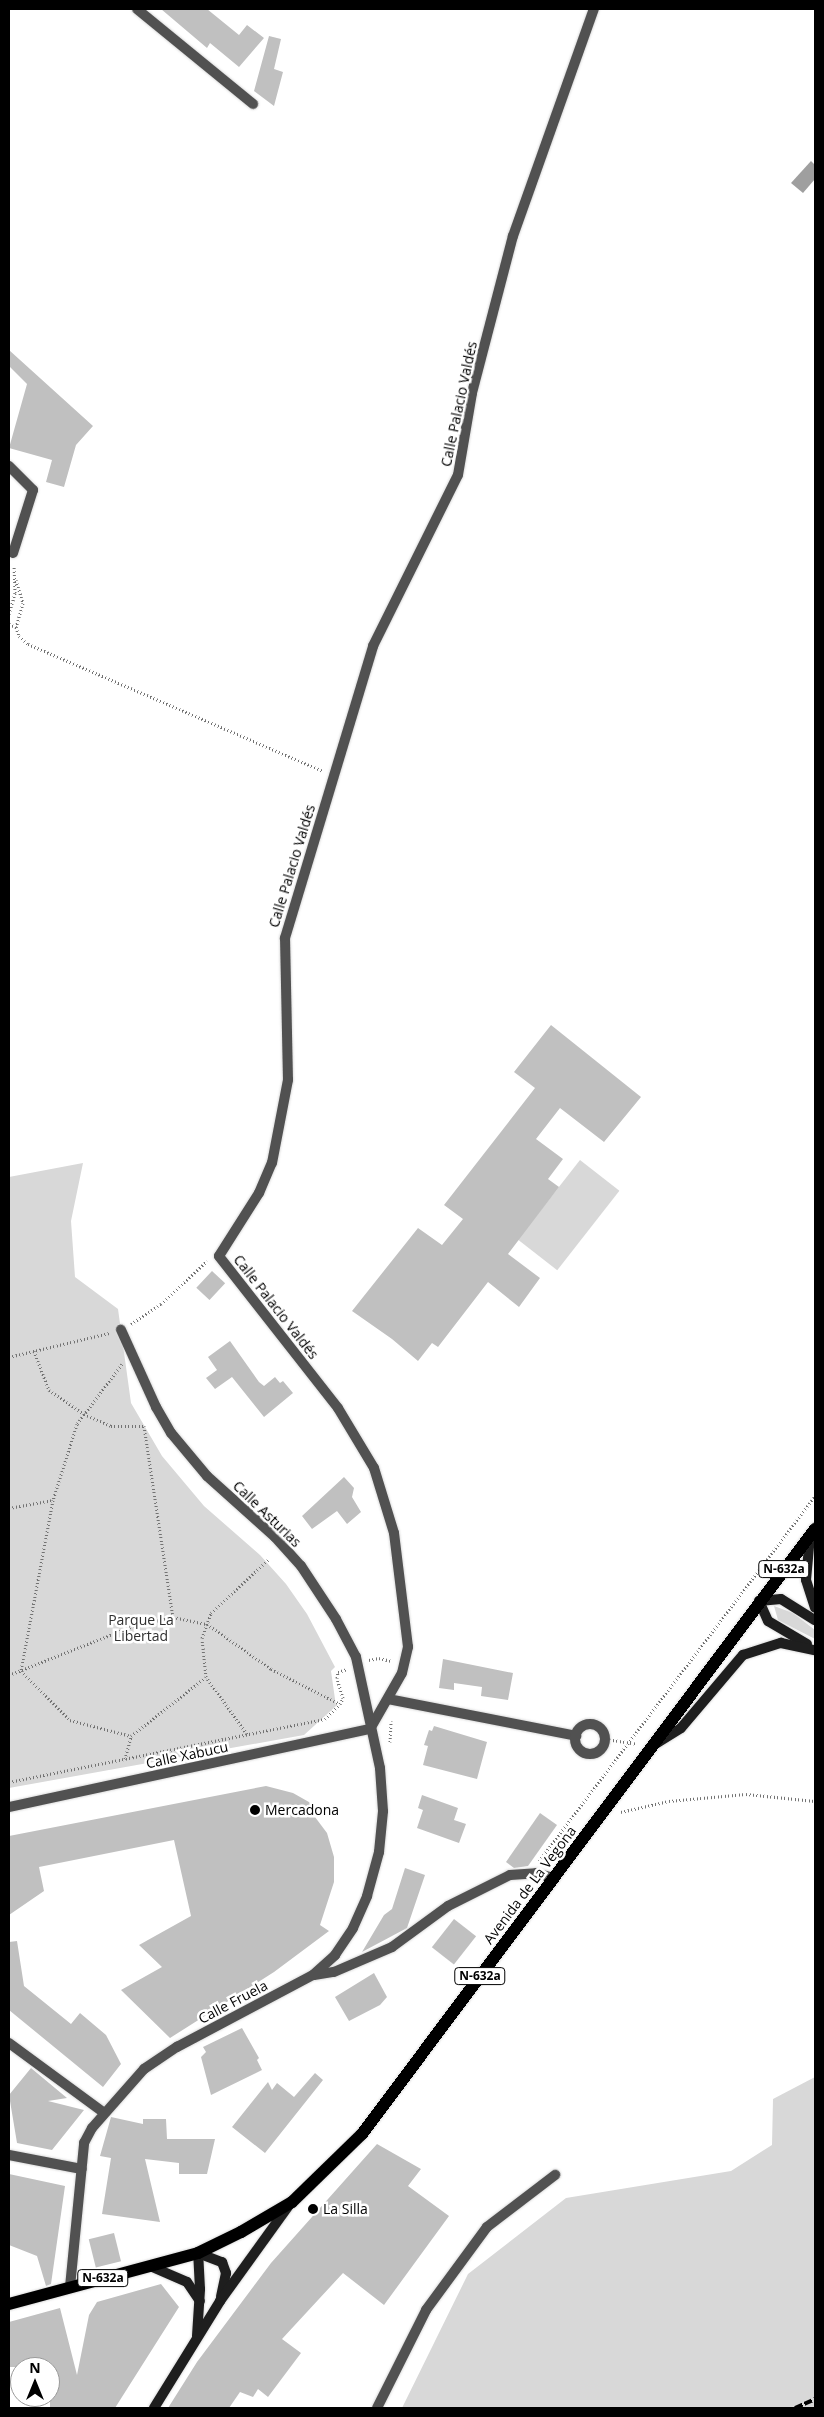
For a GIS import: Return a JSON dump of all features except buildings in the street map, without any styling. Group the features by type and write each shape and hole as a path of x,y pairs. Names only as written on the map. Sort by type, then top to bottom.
{"main road":[{"name":"Avenida de La Vegona","path":"198,2253 241,2232 292,2202 362,2134 553,1878 601,1817 759,1601 812,1533"},
{"name":"N-632a","path":"9,2304 198,2253"}],"street":[{"path":"137,9 253,104"},
{"name":"Calle Palacio Valdés","path":"370,1729 388,1699 404,1665 408,1647 394,1533 374,1468 338,1408 219,1256 259,1193 272,1163 288,1080 285,938 373,646 458,475 472,393 513,236 594,9"},
{"path":"9,466 33,490 13,553"},
{"name":"Calle Asturias","path":"121,1330 130,1354 171,1433 207,1476 275,1537 301,1566 336,1619 357,1665 370,1729"},
{"path":"812,1533 806,1580 815,1608"},
{"path":"815,1620 781,1600 759,1601 768,1621 815,1649"},
{"path":"654,1745 681,1728 743,1655 781,1643 815,1649"},
{"path":"388,1699 400,1703 576,1736"},
{"path":"589,1724 602,1730 606,1739 603,1748 589,1754 577,1746 576,1736 580,1728 589,1724"},
{"name":"Calle Xabucu","path":"9,1807 370,1729"},
{"name":"Calle Fruela","path":"70,2287 84,2143 103,2112 144,2069 177,2047 313,1975 335,1955 353,1928 367,1896 379,1852 383,1810 380,1768 370,1729"},
{"path":"313,1975 334,1972 392,1947 448,1906 510,1875 530,1874 553,1878"},
{"path":"9,2043 103,2112"},
{"path":"9,2155 82,2169"},
{"path":"377,2408 426,2310 487,2227 555,2175"},
{"path":"154,2408 220,2301 292,2202"},
{"path":"197,2337 200,2301 198,2253 222,2262 226,2273 220,2301"},
{"path":"150,2266 187,2282 200,2301"}],"path":[{"path":"13,553 16,580 23,603 16,627 19,636 28,644 334,776"},
{"path":"9,614 16,580"},
{"path":"9,624 16,627"},
{"path":"34,1351 49,1390 84,1414 111,1426 144,1426 173,1617"},
{"path":"21,1671 53,1500 77,1424 130,1354"},
{"path":"530,1874 815,1496"},
{"path":"9,1508 53,1500"},
{"path":"247,1734 206,1677 202,1638 211,1613 269,1559"},
{"path":"9,1675 133,1626 173,1617 207,1624 271,1669 340,1704"},
{"path":"9,1782 325,1719 340,1704 343,1698 337,1678 338,1672 379,1658 404,1665"},
{"path":"21,1671 70,1720 131,1736"},
{"path":"125,1759 131,1736 206,1677"},
{"path":"390,1749 391,1721 400,1703"},
{"path":"606,1739 627,1744 654,1745"},
{"path":"601,1817 669,1801 746,1794 815,1801"}],"green space":[{"path":"580,1160 619,1191 557,1270 518,1240"},
{"name":"Parque La Libertad","path":"83,1163 71,1221 75,1277 118,1309 131,1403 162,1456 204,1506 260,1555 286,1584 307,1614 335,1667 331,1671 336,1706 304,1735 9,1788 9,1177"},
{"path":"774,1606 793,1613 815,1630 815,1639 778,1620"},
{"path":"815,2077 815,2408 402,2408 468,2274 566,2198 731,2171 772,2145 773,2099"}],"shaded area":[{"path":"811,161 815,165 815,179 803,193 791,183"}],"railway":[{"path":"795,2408 815,2399"}],"place":[{"name":"Mercadona","path":"255,1810"},
{"name":"La Silla","path":"313,2209"}]}
